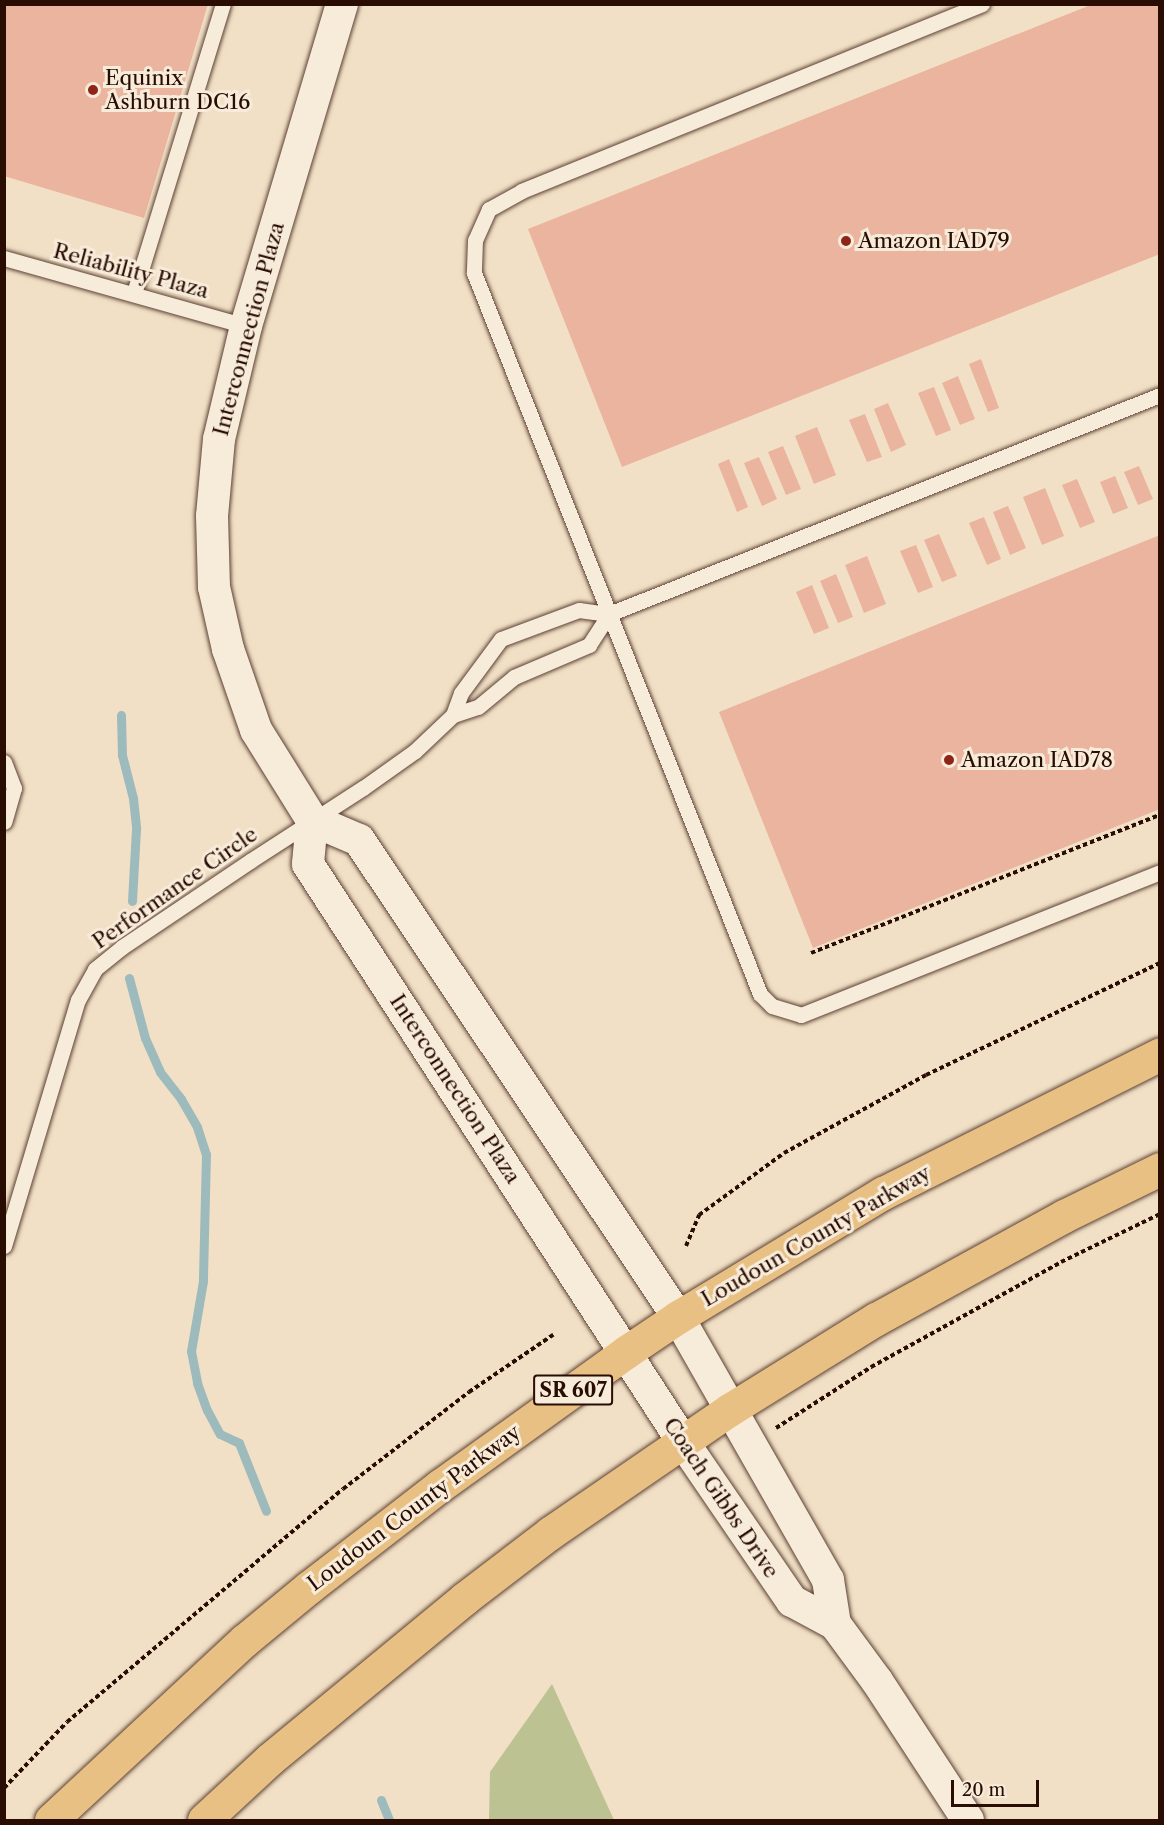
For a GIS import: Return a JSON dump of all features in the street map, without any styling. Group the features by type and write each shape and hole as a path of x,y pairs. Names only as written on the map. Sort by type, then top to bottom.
{"main road":[{"name":"Loudoun County Parkway","path":"51,1821 245,1640 308,1588 441,1485 626,1352 678,1317 883,1193 1160,1054"},
{"path":"204,1821 270,1760 465,1598 550,1533 682,1442 729,1410 876,1319 1064,1216 1160,1169"}],"street":[{"name":"Interconnection Plaza","path":"342,4 246,326 219,439 212,516 214,588 228,649 256,730 312,819 308,864 626,1352"},
{"path":"312,819 359,840 678,1317"},
{"name":"Coach Gibbs Drive","path":"678,1317 828,1580 835,1624"},
{"name":"Coach Gibbs Drive","path":"626,1352 682,1442 792,1601 835,1624 877,1681 968,1821"}],"lane":[{"path":"134,293 223,4"},
{"path":"982,4 522,191 489,208 475,240 474,273 760,994 772,1006 801,1015 1160,872"},
{"name":"Reliability Plaza","path":"4,258 246,326"},
{"path":"453,715 461,693 501,639 579,610 609,614 1160,395"},
{"path":"453,715 478,707 514,677 589,645 609,614"},
{"name":"Performance Circle","path":"4,1246 78,1000 95,969 122,947 415,751 453,715"},
{"path":"4,762 14,788 4,822"}],"path":[{"path":"811,953 1160,815"},
{"path":"686,1246 699,1215 784,1153 926,1075 1160,963"},
{"path":"750,1445 871,1367 1061,1262 1160,1214"},
{"path":"4,1788 67,1722 335,1496 469,1392 553,1335"}],"green space":[{"path":"552,1684 614,1820 489,1820 490,1772"}],"building":[{"name":"Equinix Ashburn DC16","path":"4,4 208,4 144,218 4,176"},
{"name":"Amazon IAD79","path":"1093,4 1160,4 1160,254 622,467 528,229"},
{"path":"981,359 999,408 988,412 969,364"},
{"path":"958,376 975,419 960,425 942,383"},
{"path":"934,387 951,430 936,436 918,393"},
{"path":"888,403 906,445 891,452 874,409"},
{"path":"865,414 882,457 867,462 849,420"},
{"path":"817,427 836,475 814,484 795,436"},
{"path":"783,446 801,489 786,495 768,452"},
{"path":"759,457 777,499 762,506 744,463"},
{"path":"729,459 748,507 737,512 718,464"},
{"path":"1139,466 1153,499 1138,505 1124,472"},
{"path":"1115,476 1128,508 1113,514 1100,482"},
{"path":"1077,479 1095,522 1080,528 1062,485"},
{"path":"1045,488 1064,536 1042,545 1023,497"},
{"path":"1008,506 1026,548 1010,555 993,512"},
{"path":"984,517 1001,559 987,565 969,523"},
{"path":"939,534 957,576 942,582 924,540"},
{"name":"Amazon IAD78","path":"1160,535 1160,809 813,948 719,712"},
{"path":"916,545 933,587 918,593 900,551"},
{"path":"867,556 886,604 864,613 845,565"},
{"path":"836,574 853,617 838,623 820,581"},
{"path":"812,585 829,628 814,634 796,592"}],"waterway":[{"path":"121,715 122,755 133,798 136,829 132,901"},
{"path":"129,978 145,1038 160,1072 181,1099 197,1127 206,1154 203,1281 191,1351 197,1383 207,1410 220,1434 239,1443 266,1511"},
{"path":"381,1800 389,1820"}],"place":[{"name":"Equinix Ashburn DC16","path":"93,90"},
{"name":"Amazon IAD79","path":"846,241"},
{"name":"Amazon IAD78","path":"949,760"}]}
